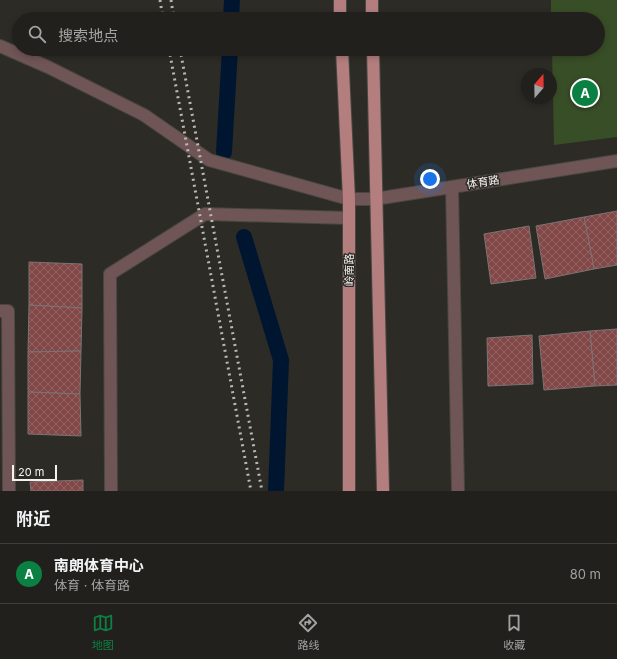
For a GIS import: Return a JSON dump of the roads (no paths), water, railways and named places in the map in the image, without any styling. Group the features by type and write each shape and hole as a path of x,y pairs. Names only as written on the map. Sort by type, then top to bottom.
{"main road":[{"path":"340,0 340,12"},
{"path":"372,0 372,12"},
{"name":"岭南路","path":"342,56 349,199 349,491"},
{"path":"373,56 375,199 383,491"}],"street":[{"name":"体育路","path":"0,46 12,51"},
{"name":"体育路","path":"23,56 144,115 209,160 349,199 375,199 617,161"},
{"path":"452,187 458,491"},
{"path":"111,491 110,274 205,214 349,218"},
{"path":"0,311 8,311 9,491"}],"waterway":[{"path":"231,12 232,0"},
{"path":"224,152 230,56"},
{"path":"244,237 281,360 276,491"}],"railway":[{"path":"160,0 162,12"},
{"path":"171,0 173,12"},
{"path":"170,56 251,491"},
{"path":"181,56 262,491"}],"place":[{"name":"南朗体育中心","path":"585,93"}]}
